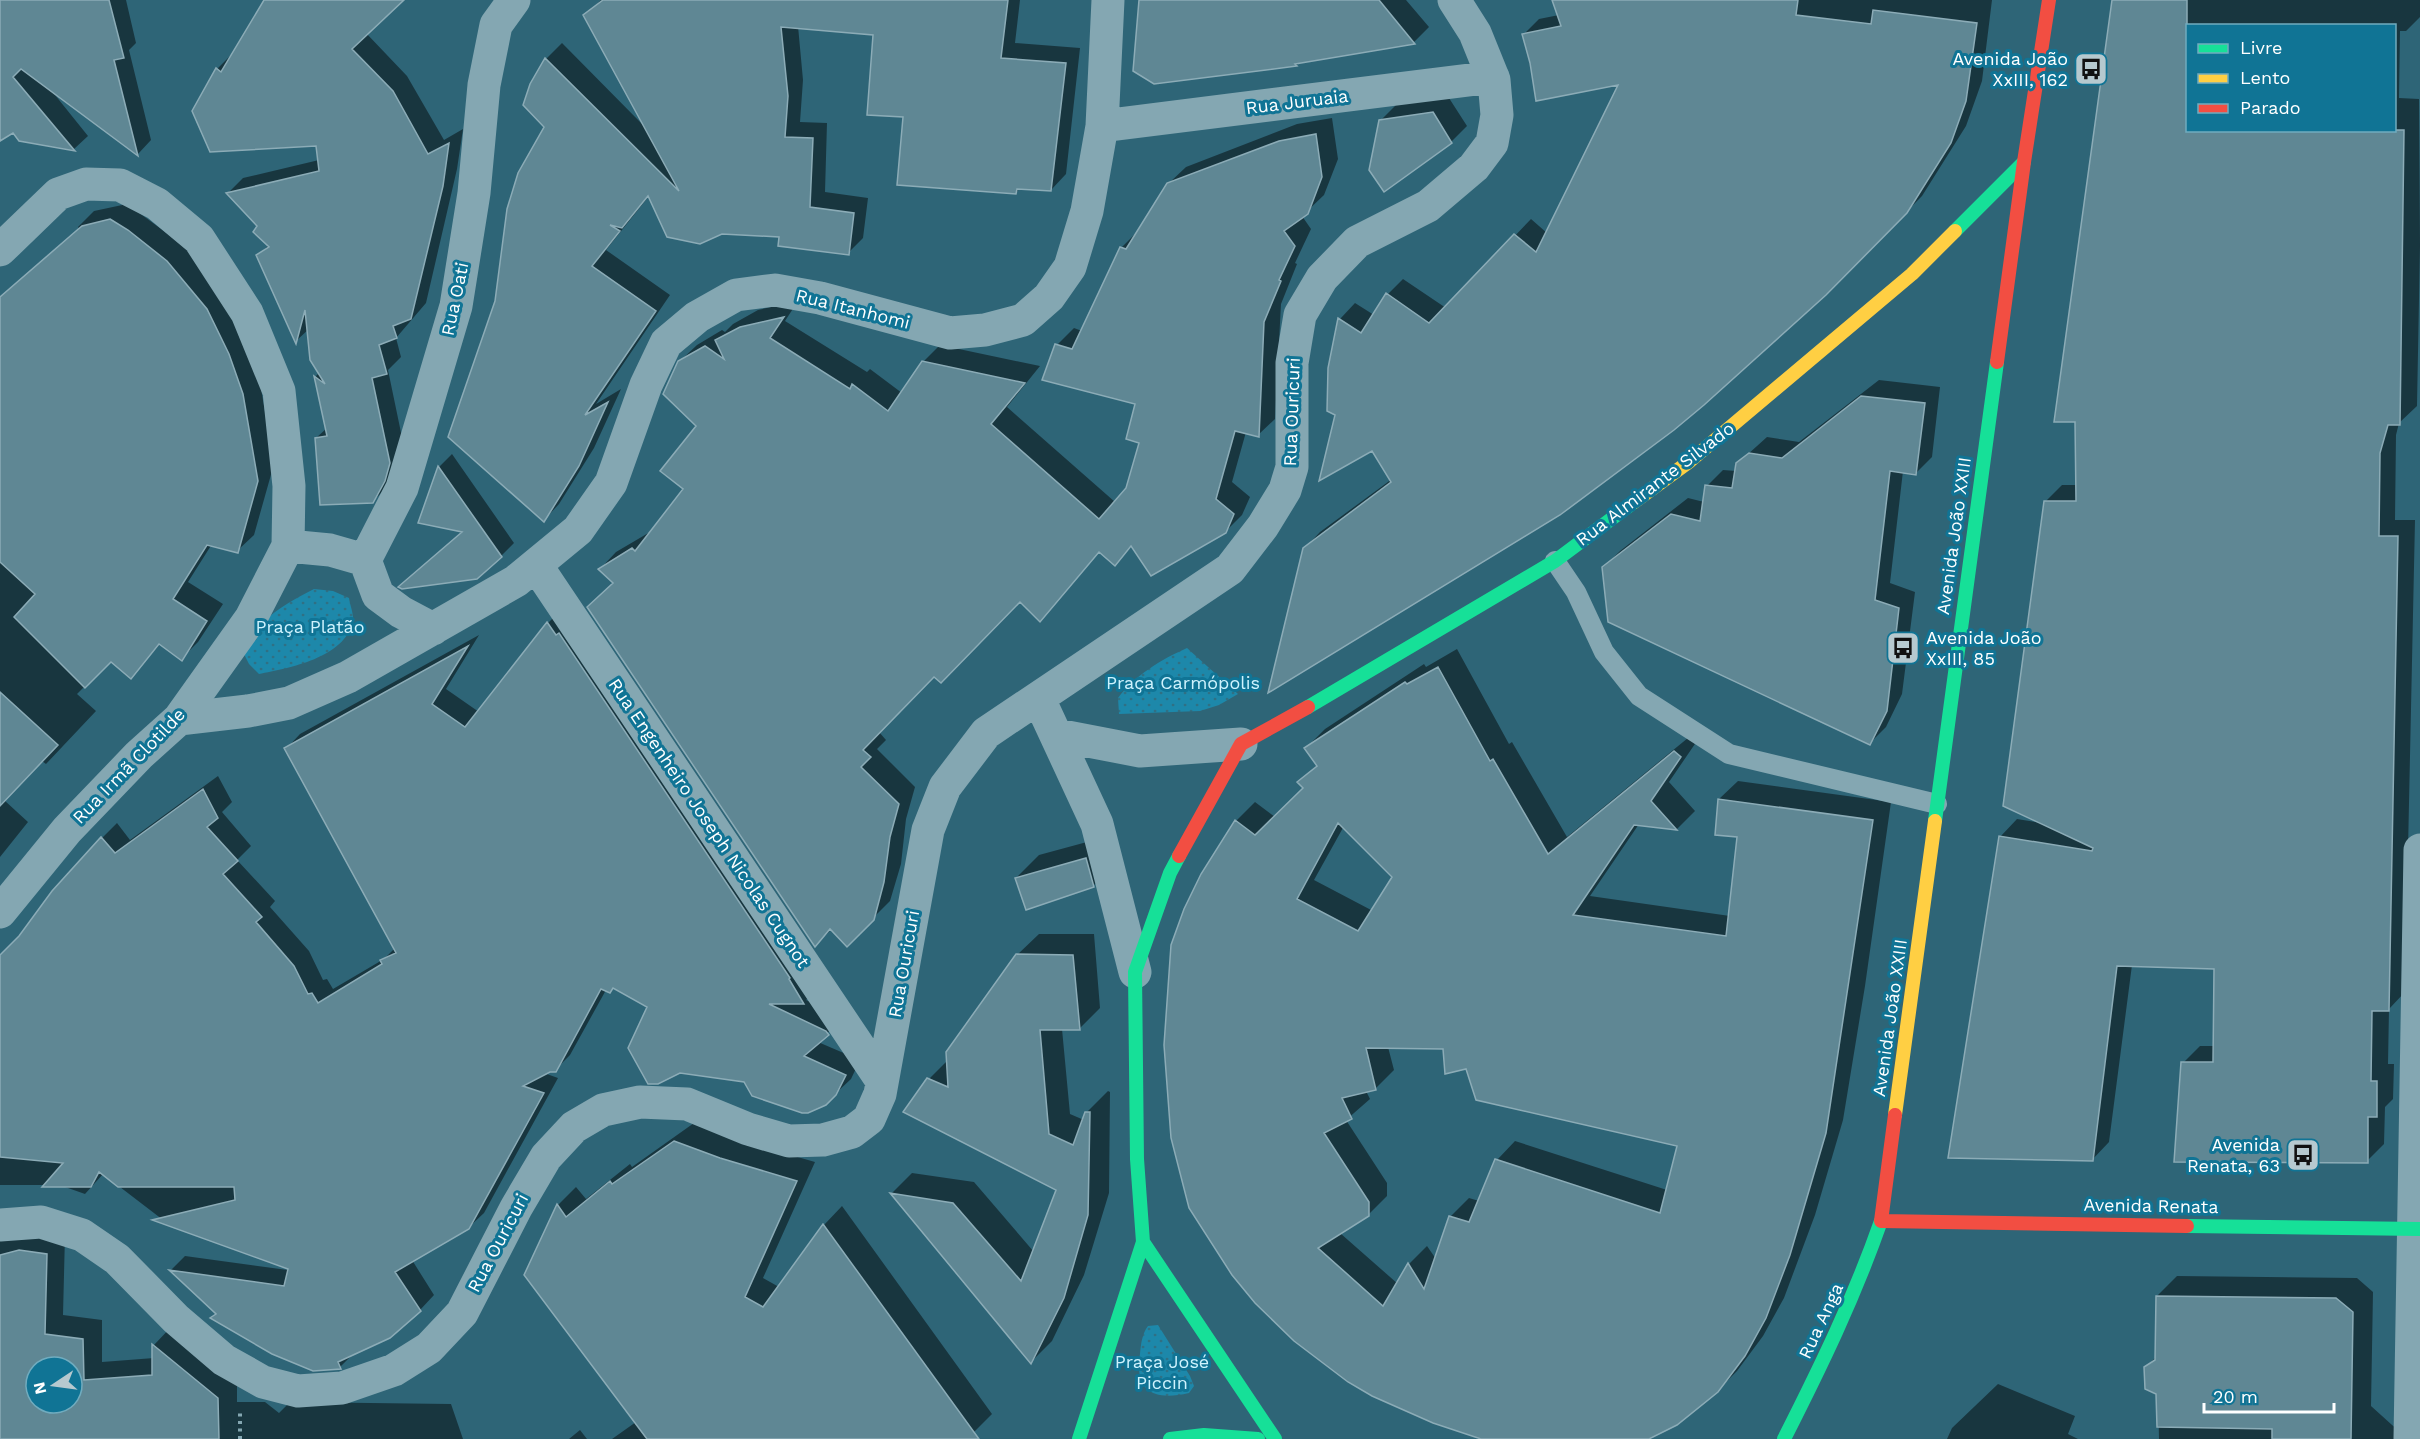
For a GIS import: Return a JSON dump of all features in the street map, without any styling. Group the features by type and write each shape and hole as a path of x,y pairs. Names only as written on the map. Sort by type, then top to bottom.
{"main road":[{"name":"Avenida João XXIII","path":"1881,1221 2024,162 2049,0"},
{"name":"Rua Almirante Silvado","path":"1242,744 1335,692 1555,561 1690,462 1911,274 2024,162"},
{"path":"1079,1439 1143,1242 1137,1159 1135,972 1170,873 1242,744"},
{"name":"Avenida Renata","path":"1881,1221 2417,1228"},
{"name":"Rua Anga","path":"1782,1437 1825,1358 1860,1281 1881,1221"},
{"path":"1143,1242 1275,1439"},
{"path":"1170,1439 1204,1435 1258,1439"}],"street":[{"name":"Rua Itanhomi","path":"433,629 516,581 578,530 611,483 646,385 666,343 697,317 736,295 775,290 809,296 950,333 985,330 1023,320 1049,297 1070,267 1087,211 1102,126 1108,0"},
{"name":"Rua Ouricuri","path":"0,1225 41,1222 82,1235 117,1259 176,1319 224,1360 262,1382 298,1391 342,1388 394,1370 429,1348 462,1313 516,1208 546,1157 574,1126 603,1110 640,1102 687,1104 748,1129 789,1141 823,1140 852,1132 869,1119 880,1094 928,830 945,787 986,733 1230,569 1263,526 1285,490 1292,467 1292,363 1300,315 1322,278 1358,242 1428,206 1474,167 1492,143 1497,115 1493,77 1475,33 1454,0"},
{"name":"Rua Oati","path":"365,560 402,488 456,306 474,193 484,85 497,8"},
{"name":"Rua Juruaia","path":"1102,126 1493,77"},
{"name":"Rua Irmã Clotilde","path":"0,250 58,194 86,184 120,185 157,204 199,239 247,313 279,391 289,486 288,546 251,618 178,718 67,830 0,912"},
{"path":"288,546 330,550 365,560 378,595 401,612 433,629"},
{"name":"Rua Engenheiro Joseph Nicolas Cugnot","path":"536,565 882,1081"},
{"path":"178,718 248,711 289,703 348,677 433,629"},
{"path":"1039,699 1097,824 1135,972"},
{"name":"Rua Almirante Silvado","path":"1057,735 1140,751 1242,744"},
{"path":"2410,1439 2417,1228 2420,850"}],"lane":[{"path":"1555,561 1576,592 1604,652 1639,696 1729,754 1937,804"}],"green space":[{"name":"Praça Platão","path":"314,589 333,591 349,598 353,621 348,634 339,644 314,659 259,674 249,664 242,650 248,639 273,614"},
{"name":"Praça Carmópolis","path":"1187,648 1238,694 1219,705 1200,711 1119,714 1118,698 1132,682 1158,663"},
{"name":"Praça José Piccin","path":"1158,1325 1190,1376 1194,1386 1189,1393 1166,1396 1157,1394 1149,1391 1140,1377 1140,1350 1144,1332 1148,1326"}],"building":[{"path":"0,0 109,0 124,58 114,60 138,156 21,69 13,77 75,151 19,141 13,133 0,141"},
{"path":"264,0 404,0 352,49 393,91 428,154 449,143 443,186 411,319 393,326 397,338 379,345 387,374 372,378 390,463 385,481 373,503 320,505 315,438 327,436 314,376 325,384 310,360 305,310 296,344 256,255 269,247 253,232 257,226 226,193 319,171 316,146 210,152 192,111 216,68 221,72"},
{"path":"603,0 1008,0 1001,58 1066,63 1051,191 1017,189 1016,194 897,185 903,117 867,115 873,35 781,27 788,96 785,137 813,138 810,207 854,213 849,255 778,246 779,237 722,234 700,244 667,237 648,196 622,228 610,225 620,231 592,266 656,311 585,415 608,402 579,466 544,522 448,437 495,301 507,209 518,173 544,127 523,105 530,84 545,58 679,191 583,15"},
{"path":"1139,0 1379,0 1415,44 1295,64 1297,66 1154,84 1133,71"},
{"path":"1552,0 1798,0 1796,15 1871,24 1873,10 1977,23 1966,101 1951,143 1907,213 1826,295 1704,405 1560,515 1268,693 1303,548 1391,482 1372,451 1319,481 1335,415 1327,411 1328,368 1338,318 1361,333 1386,293 1429,323 1514,234 1536,252 1618,85 1536,101 1530,63 1522,34 1561,26"},
{"path":"2112,0 2187,0 2186,132 2396,132 2396,130 2404,130 2400,425 2388,425 2380,453 2379,536 2398,536 2389,1011 2372,1011 2371,1081 2377,1081 2377,1117 2368,1117 2368,1163 2174,1162 2181,1062 2213,1062 2214,969 2117,966 2093,1161 1948,1158 1999,836 2092,851 2093,848 2003,806 2044,501 2076,501 2075,422 2054,422"},
{"path":"1433,112 1452,143 1384,192 1369,170 1379,120"},
{"path":"1316,134 1322,177 1308,214 1284,231 1295,246 1279,280 1281,281 1264,322 1259,437 1235,431 1216,499 1234,514 1226,533 1151,576 1131,546 1115,566 1099,552 1040,622 1020,602 941,683 934,677 863,750 871,757 861,767 899,804 890,837 884,882 874,920 847,947 830,929 815,947 587,607 613,583 598,569 632,548 635,551 683,489 660,471 696,426 663,394 678,361 705,346 724,359 715,340 740,327 784,317 770,338 850,389 852,384 888,411 922,361 1025,383 991,424 1099,519 1126,488 1139,443 1126,439 1135,404 1042,380 1055,344 1072,349 1120,247 1126,249 1167,183 1279,141"},
{"path":"110,219 128,230 167,261 207,309 229,354 243,394 258,481 238,553 207,545 173,599 207,621 182,661 159,644 131,679 111,662 85,688 14,617 35,594 0,562 0,297 82,226"},
{"path":"1861,396 1925,403 1916,475 1890,471 1875,600 1899,608 1887,711 1870,745 1608,622 1602,567 1671,514 1700,521 1705,485 1732,488 1736,463 1749,453 1782,458"},
{"path":"438,466 502,557 477,579 402,589 398,587 462,532 418,523"},
{"path":"547,622 556,635 559,633 790,978 804,1004 769,1004 826,1031 829,1035 804,1056 846,1075 836,1095 826,1105 808,1113 752,1096 744,1082 680,1073 658,1084 648,1084 628,1048 647,1007 613,988 610,993 601,989 556,1072 550,1072 523,1086 544,1093 469,1229 395,1272 421,1311 390,1338 338,1362 341,1369 313,1371 272,1354 210,1318 216,1314 169,1270 284,1286 288,1269 152,1220 235,1200 234,1187 118,1187 99,1172 91,1187 42,1187 63,1163 0,1157 0,955 19,936 52,891 101,837 115,853 203,789 218,818 207,827 238,861 223,874 262,917 256,922 294,966 308,994 312,993 318,1003 382,964 380,960 396,953 284,748 468,646 432,704 465,727"},
{"path":"1438,667 1490,761 1493,759 1548,854 1674,751 1681,757 1651,801 1677,830 1634,825 1573,915 1726,936 1737,837 1715,835 1718,799 1873,820 1826,1133 1790,1255 1766,1318 1745,1356 1718,1392 1677,1425 1649,1439 1481,1439 1433,1423 1372,1396 1348,1382 1294,1341 1255,1303 1232,1275 1189,1208 1171,1138 1164,1045 1171,945 1184,909 1201,874 1235,820 1255,835 1303,788 1297,782 1317,766 1304,748 1405,682 1407,684","holes":["1338,823 1392,877 1358,931 1297,899","1366,1048 1443,1049 1445,1074 1466,1069 1476,1100 1677,1146 1660,1213 1495,1159 1469,1222 1449,1216 1424,1289 1408,1263 1383,1306 1318,1248 1369,1216 1369,1202 1324,1133 1352,1119 1342,1098 1376,1090"]},
{"path":"0,692 58,745 0,806"},
{"path":"1086,858 1094,887 1026,910 1015,878"},
{"path":"1016,954 1073,955 1080,1030 1040,1030 1049,1134 1073,1145 1085,1112 1090,1112 1088,1215 1064,1298 1031,1364 890,1193 953,1203 1021,1281 1056,1190 903,1112 927,1078 948,1087 946,1052"},
{"path":"674,1141 720,1158 797,1181 745,1297 763,1307 823,1224 979,1439 647,1439 524,1275 557,1204 566,1217 610,1181 612,1184"},
{"path":"19,1250 47,1254 45,1334 83,1339 83,1355 24,1355 24,1415 84,1415 84,1380 152,1375 152,1344 218,1398 219,1439 0,1439 0,1255"},
{"path":"2156,1296 2336,1298 2353,1312 2351,1439 2272,1439 2272,1429 2157,1427 2156,1394 2145,1389 2144,1367 2155,1360"}],"traffic: fast":[{"path":"1955,231 2024,162"},
{"path":"1935,821 1997,362"},
{"path":"1308,707 1555,561 1634,502"},
{"path":"1079,1439 1143,1242 1137,1159 1135,972 1170,873 1179,856"},
{"path":"1784,1439 1836,1332 1881,1221"},
{"path":"2187,1226 2420,1229"},
{"path":"1143,1242 1275,1439"},
{"path":"1170,1439 1204,1435 1258,1439"}],"traffic: slow":[{"path":"1634,502 1690,461 1912,274 1955,231"},
{"path":"1895,1115 1935,821"}],"traffic: jam":[{"path":"1997,362 2049,0"},
{"path":"1179,856 1241,744 1308,707"},
{"path":"1895,1115 1881,1221 2187,1226"}],"place":[{"name":"Avenida João XxIII, 162","path":"2091,69"},
{"name":"Avenida João XxIII, 85","path":"1903,648"},
{"name":"Avenida Renata, 63","path":"2303,1155"}]}
